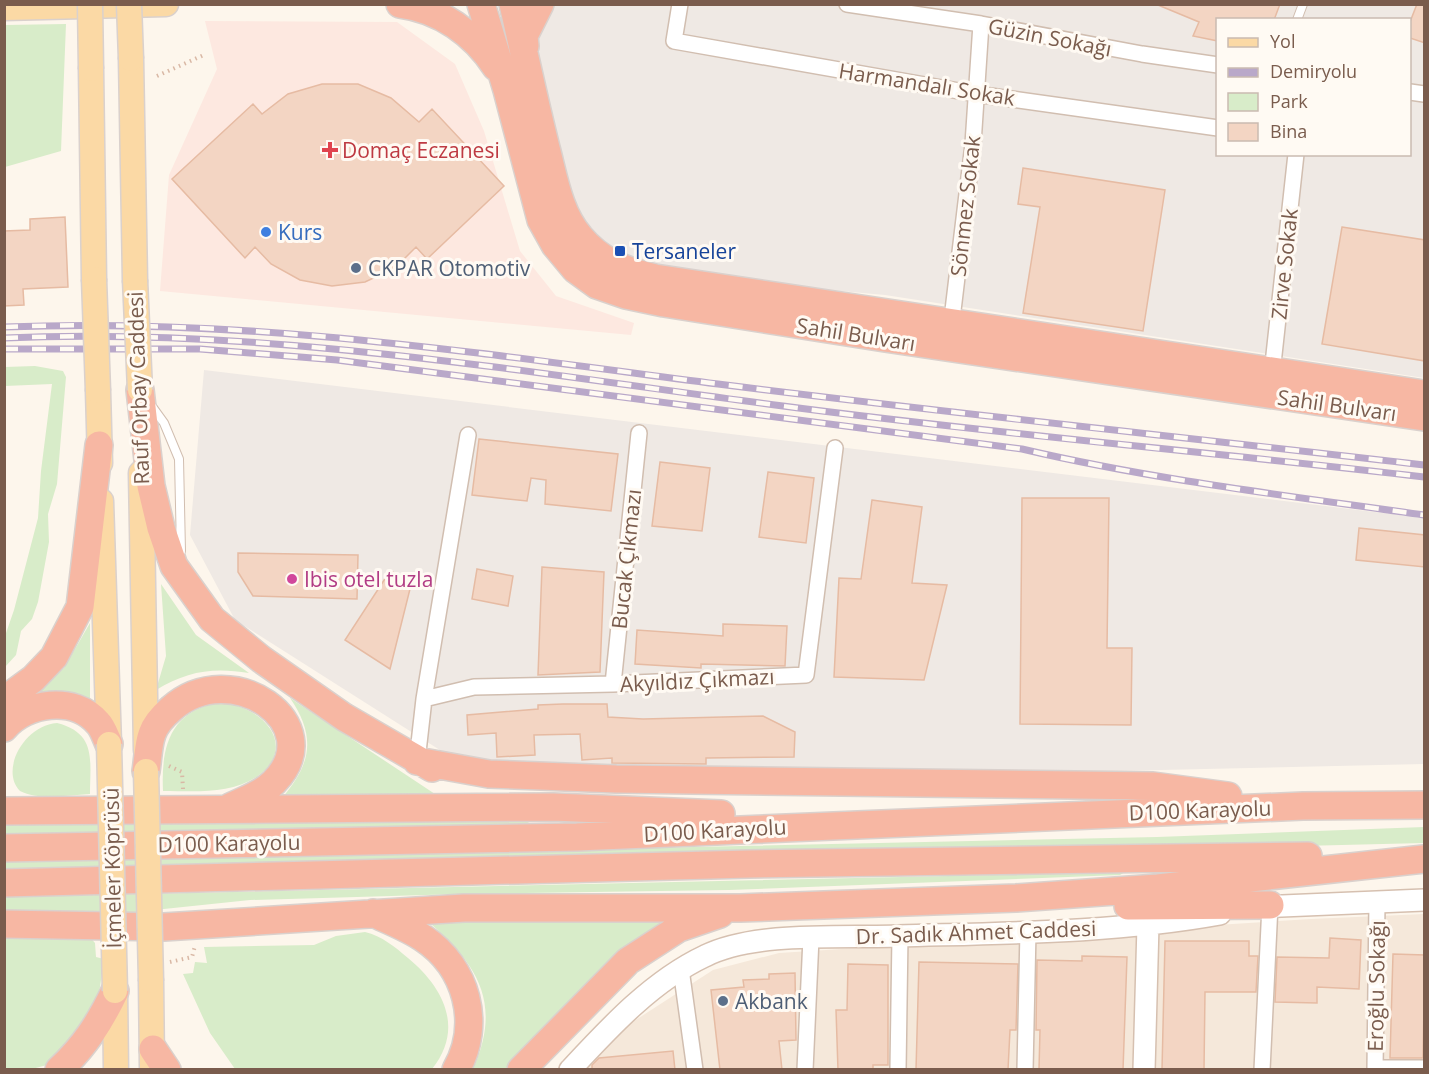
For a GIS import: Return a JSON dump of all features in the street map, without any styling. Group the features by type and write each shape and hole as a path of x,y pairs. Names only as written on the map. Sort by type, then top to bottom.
{"highway":[{"path":"400,4 438,14 458,27 486,52 507,90"},
{"name":"Sahil Bulvarı","path":"482,4 542,220 555,245 569,261 597,285 626,295 664,303 897,340 1425,417"},
{"name":"Sahil Bulvarı","path":"513,4 564,214 580,237 601,257 626,271 655,278 952,324 1425,394"},
{"path":"526,62 524,36 540,4"},
{"path":"140,390 151,486 161,528 174,566 190,576 212,619 261,659 344,717 417,761 465,783 553,807"},
{"path":"4,700 33,679 54,657 80,607 99,445"},
{"path":"154,767 152,734 176,704 200,693 225,689 248,693 259,698 277,713 284,723 289,742 286,762 275,781 265,789 224,810"},
{"path":"4,728 20,714 58,704 74,707 99,723 109,744"},
{"path":"417,761 489,774 593,778 1153,786 1304,806"},
{"path":"4,794 32,808 52,810"},
{"name":"D100 Karayolu","path":"4,848 577,837 1304,806 1425,806"},
{"path":"4,811 553,807 938,820"},
{"name":"D100 Karayolu","path":"4,883 749,864 1425,854"},
{"path":"7,925 164,927 369,912 464,908 740,908 1016,898 1158,888 1425,859"},
{"path":"1016,898 1150,907 1270,905"},
{"path":"521,1070 634,956 679,928 740,908"},
{"path":"369,912 424,939 449,962 459,976 466,993 469,1026 467,1042 456,1070"},
{"path":"59,1070 78,1052 99,1024 115,991"}],"main road":[{"name":"Rauf Orbay Caddesi","path":"90,4 94,279 109,744"},
{"name":"Rauf Orbay Caddesi","path":"129,4 135,280 154,767"},
{"path":"4,8 166,4"},
{"name":"İçmeler Köprüsü","path":"109,744 116,1070"},
{"name":"İçmeler Köprüsü","path":"154,767 151,981 157,1063"},
{"name":"Dr. Sadık Ahmet Caddesi","path":"570,1070 608,1028 681,969 705,955 728,947 811,938 1148,925 1270,905 1425,900"},
{"path":"1144,1070 1148,925"}],"street":[{"name":"Harmandalı Sokak","path":"680,4 674,41 976,94 1216,128"},
{"name":"Güzin Sokağı","path":"847,4 889,7 1142,54 1216,65"},
{"name":"Sönmez Sokak","path":"952,324 981,24"},
{"name":"Zirve Sokak","path":"1272,373 1296,156"},
{"path":"897,340 940,340 948,333 952,324"},
{"name":"Bucak Çıkmazı","path":"613,684 639,433"},
{"path":"417,761 424,699 468,435"},
{"name":"Akyıldız Çıkmazı","path":"424,699 474,687 613,684 806,675 836,448"},
{"name":"Eroğlu Sokağı","path":"1375,1069 1377,902"},
{"path":"1262,1070 1270,905"},
{"path":"1025,1070 1028,931"},
{"path":"898,1070 900,936"},
{"path":"805,1070 811,938"},
{"path":"681,969 695,1070"},
{"path":"1375,1069 1425,1068"}],"path":[{"path":"157,76 206,54"},
{"path":"154,767 182,772 183,798"},
{"path":"166,963 192,957 198,938"}],"shaded area":[{"path":"517,5 1424,5 1424,378 885,295 604,270 566,233"},
{"path":"205,21 397,22 455,64 484,131 520,251 556,296 634,323 631,335 160,291 169,175 217,69"},
{"path":"204,370 1424,518 1424,764 811,778 454,759 235,620 190,535"},
{"path":"1424,914 1424,1069 575,1070 597,1045 713,970 779,953 1311,919"}],"green space":[{"path":"66,24 61,151 5,167 5,25"},
{"path":"35,366 63,371 66,377 57,484 48,514 49,542 38,602 32,619 21,631 16,655 5,667 5,636 38,518 41,471 52,384 5,386 5,367"},
{"path":"161,584 196,635 249,673 224,670 201,672 179,678 156,690 166,656"},
{"path":"90,623 90,702 32,696 64,668"},
{"path":"290,698 435,794 282,798 300,773 307,749 304,725"},
{"path":"217,703 247,709 269,727 275,739 276,751 270,764 258,776 236,786 212,791 163,791 164,761 171,735 188,715"},
{"path":"57,723 70,728 85,741 90,760 90,794 36,796 20,791 14,782 14,761 25,741 34,732"},
{"path":"535,816 527,824 5,834 4,823"},
{"path":"1424,827 1424,843 5,877 4,862 1157,837"},
{"path":"1125,872 1120,875 729,890 250,900 116,914 5,910 5,897"},
{"path":"662,918 662,922 607,963 504,1070 473,1069 482,1045 485,1023 485,1004 480,985 459,952 425,919"},
{"path":"365,932 383,939 408,958 420,969 440,995 446,1009 447,1038 442,1054 432,1069 235,1069 210,1033 183,974 193,973 195,962 207,963 204,947 314,945 336,936"},
{"path":"87,934 95,943 96,957 104,959 95,1022 58,1062 32,1069 5,1068 4,938"}],"building":[{"path":"1280,4 1275,18 1216,18 1216,41 1193,36 1199,22 1158,5"},
{"path":"1417,4 1425,4 1425,43 1411,38 1411,19"},
{"path":"322,84 358,84 391,98 419,122 432,109 504,186 427,259 416,247 395,268 365,282 332,286 300,280 271,264 255,247 245,258 172,179 253,104 262,114 288,94"},
{"path":"1023,168 1165,190 1143,331 1023,313 1040,207 1018,204"},
{"path":"65,217 68,287 23,289 24,305 4,306 4,231 30,230 30,219"},
{"path":"1342,227 1425,240 1425,361 1322,344"},
{"path":"479,439 618,454 611,511 545,504 546,480 531,478 527,501 472,495"},
{"path":"660,462 710,468 702,531 652,526"},
{"path":"768,472 814,478 806,543 759,537"},
{"path":"1022,498 1109,498 1107,648 1132,648 1131,725 1020,724"},
{"path":"872,500 922,507 912,583 947,585 924,680 834,677 839,578 861,579"},
{"path":"1359,528 1425,535 1425,567 1356,560"},
{"path":"238,553 358,555 357,599 253,596 238,572"},
{"path":"542,567 604,572 600,672 538,675"},
{"path":"477,569 513,576 508,606 472,599"},
{"path":"390,571 412,581 390,669 345,640"},
{"path":"723,624 787,626 785,666 701,664 701,668 635,664 637,630 723,636"},
{"path":"607,704 608,717 643,719 763,716 795,732 794,757 706,758 706,764 612,763 612,758 582,760 580,734 534,735 535,755 497,757 496,733 468,735 467,715 538,709 538,705"},
{"path":"1330,938 1361,940 1359,989 1317,987 1317,1003 1275,1002 1277,957 1329,958"},
{"path":"1165,941 1249,941 1249,956 1258,956 1256,992 1205,992 1204,1070 1162,1070"},
{"path":"1393,954 1425,955 1423,1058 1390,1058"},
{"path":"1082,956 1127,957 1123,1070 1039,1070 1040,1030 1036,1030 1037,960 1082,961"},
{"path":"919,962 1018,964 1016,1030 1010,1030 1008,1070 916,1070"},
{"path":"848,964 888,965 888,1065 873,1065 873,1070 838,1070 836,1010 847,1010"},
{"path":"795,973 796,1040 779,1041 782,1070 720,1070 711,990 744,987 743,980 769,979 769,974"},
{"path":"673,1051 675,1070 592,1070 592,1065 599,1058"}],"railway":[{"path":"4,327 95,325 186,327 366,341 456,350 900,406 1424,465"},
{"path":"4,338 102,336 200,339 395,355 863,416 1424,477"},
{"path":"4,349 200,349 337,360 1022,449 1122,470 1424,515"}],"place":[{"name":"Domaç Eczanesi","path":"330,150"},
{"name":"Kurs","path":"266,232"},
{"name":"Tersaneler","path":"620,251"},
{"name":"CKPAR Otomotiv","path":"356,268"},
{"name":"Ibis otel tuzla","path":"292,579"},
{"name":"Akbank","path":"723,1001"}]}
